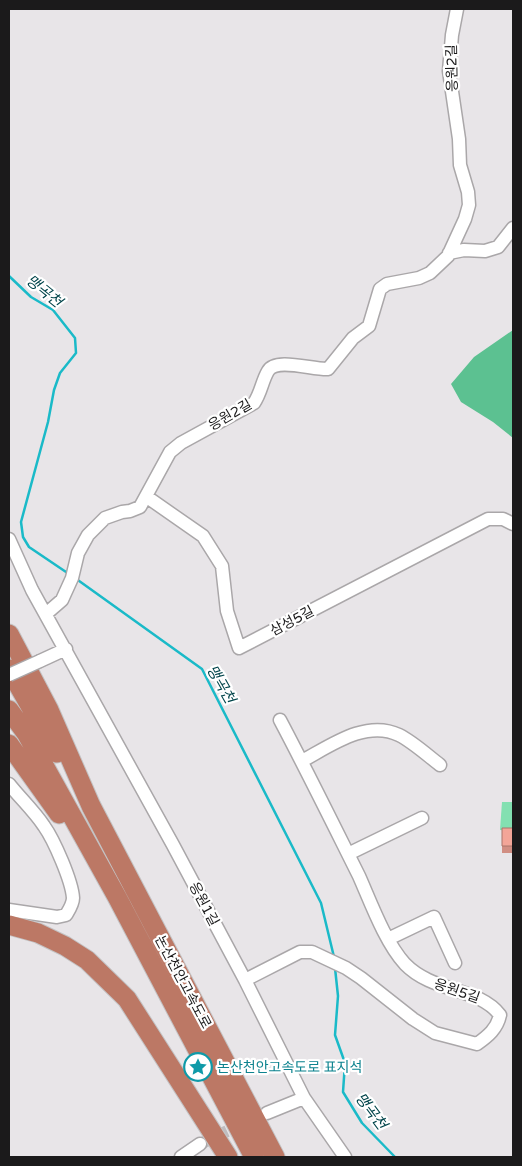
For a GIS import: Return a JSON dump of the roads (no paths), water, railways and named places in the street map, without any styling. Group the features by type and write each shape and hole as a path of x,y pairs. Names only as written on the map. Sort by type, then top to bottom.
{"highway":[{"path":"9,634 49,710 91,806"},
{"path":"9,669 56,751 91,806"},
{"path":"9,710 26,733 117,897"},
{"path":"9,744 117,897"},
{"name":"논산천안고속도로","path":"91,806 275,1157"},
{"name":"논산천안고속도로","path":"117,897 254,1157"},
{"path":"9,925 38,933 65,946 87,960 127,999 228,1157"}],"street":[{"name":"응원2길","path":"47,613 62,600 72,577 78,553 92,531 105,518 140,507 170,452 194,436 254,403 261,392 269,369 274,365 286,364 318,370 328,369 353,338 369,326 380,289 387,284 419,278 430,273 448,256 465,219 469,205 468,192 460,165 459,139 449,71 452,35 457,9"},
{"path":"449,253 498,248 513,228"},
{"name":"삼성5길","path":"147,497 203,536 222,566 227,611 239,648 488,519 503,519 513,524"},
{"name":"응원1길","path":"9,540 32,590 47,613 173,845 245,980 304,1098 345,1157"},
{"path":"9,675 66,649"},
{"name":"응원5길","path":"245,980 300,952 312,952 346,968 413,1020 436,1033 477,1044 493,1031 500,1015 495,1008 483,1000 427,981 406,965 393,948 302,761 280,720"},
{"path":"302,761 355,734 368,730 387,731 401,736 440,765"},
{"path":"9,784 44,826 56,848 69,881 73,898 66,915 57,917 9,910"},
{"path":"348,854 422,818"},
{"path":"388,939 434,917 455,963"},
{"path":"267,1113 304,1098"},
{"path":"181,1157 200,1144"}],"waterway":[{"name":"맹곡천","path":"9,276 31,297 53,310 75,338 76,353 60,373 54,390 48,422 21,522 23,537 29,547 69,574"},
{"name":"맹곡천","path":"75,578 202,669 321,903 334,957"},
{"name":"맹곡천","path":"335,968 338,996 335,1035 345,1063 343,1092 362,1123 395,1157"}],"tunnel":[{"path":"200,1144 244,1123"}],"place":[{"name":"논산천안고속도로 표지석","path":"198,1067"}]}
